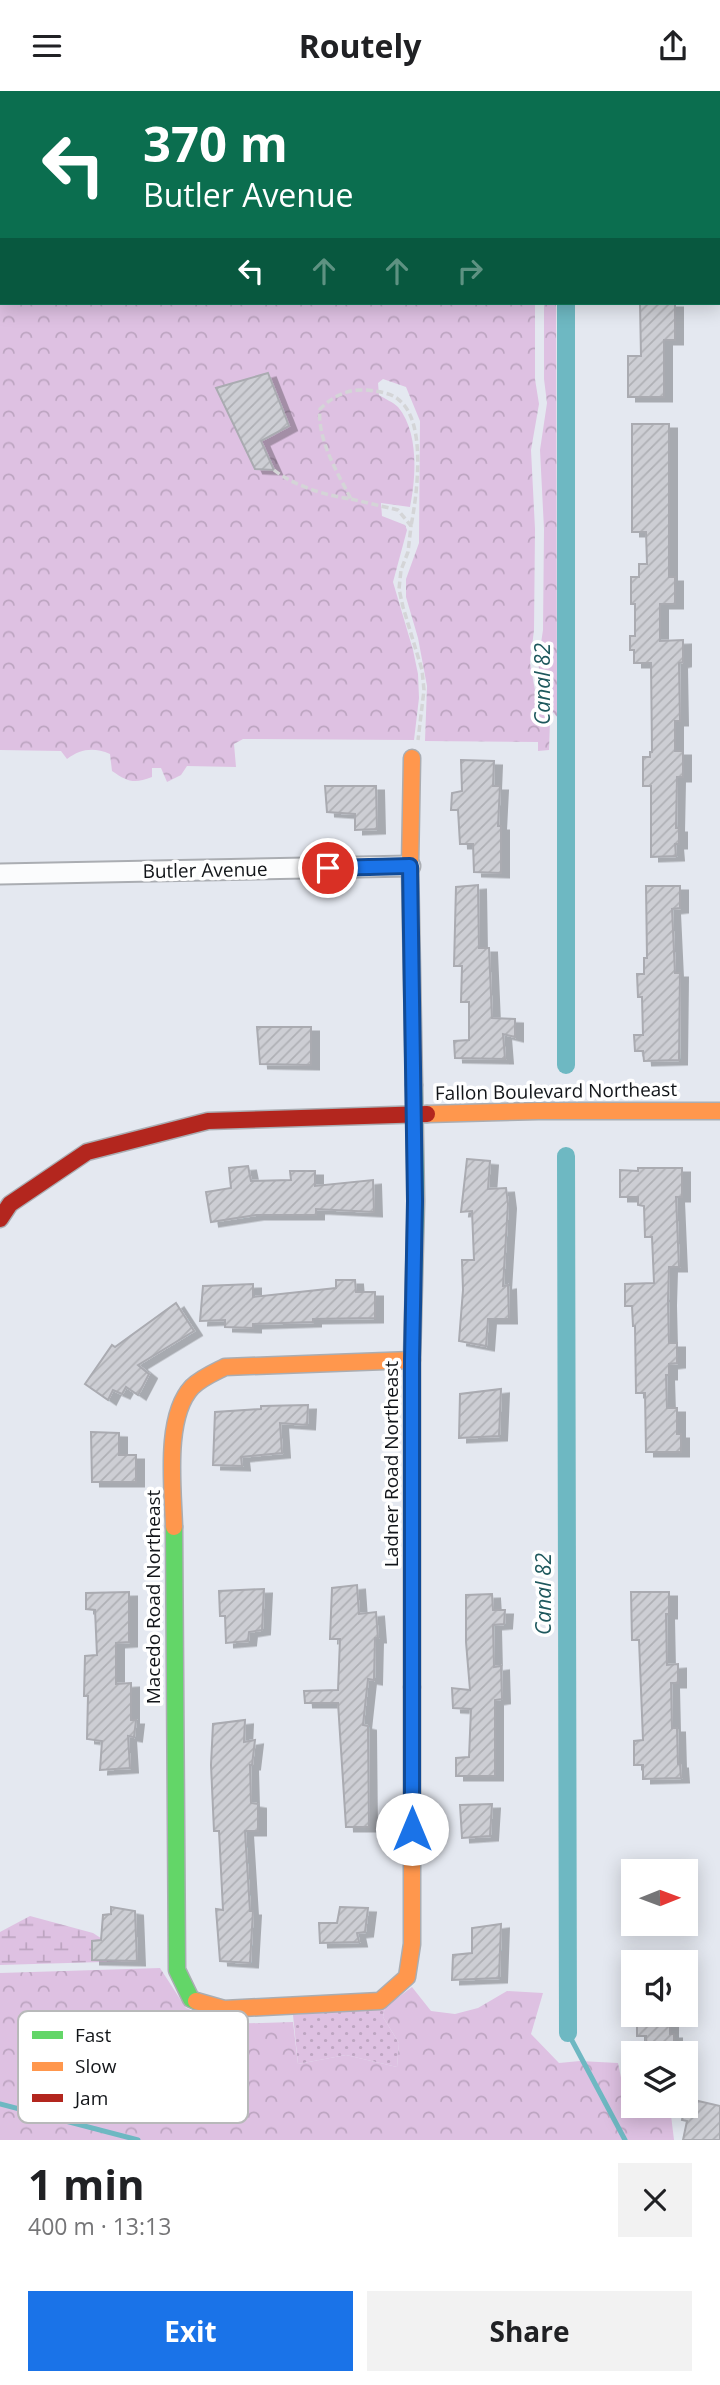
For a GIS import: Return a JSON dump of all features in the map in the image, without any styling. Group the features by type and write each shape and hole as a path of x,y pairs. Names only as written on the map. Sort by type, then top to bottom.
{"street":[{"name":"Ladner Road Northeast","path":"224,2008 380,2001 407,1977 412,1944 412,1360 415,1114 410,866 412,758"},
{"name":"Butler Avenue","path":"0,874 410,866"},
{"name":"Fallon Boulevard Northeast","path":"3,1206 87,1152 208,1121 575,1110 720,1111"},
{"name":"Macedo Road Northeast","path":"224,2008 191,1999 177,1970 173,1439 180,1405 190,1388 202,1377 225,1367 412,1360"}],"path":[{"path":"351,499 318,422 320,409 330,399 346,391 364,389 382,392 399,399 409,412 415,434 417,472 408,552 401,570 399,589 402,607 419,656 425,689 418,738 412,758"},
{"path":"274,470 285,479 331,496 398,510 411,526"}],"green space":[{"path":"0,305 535,305 535,379 539,404 531,450 535,529 534,630 530,663 538,707 550,721 549,750 538,751 538,742 425,741 427,686 418,638 406,597 406,579 419,543 420,421 406,387 383,379 378,383 379,395 398,407 405,417 413,442 414,482 410,507 381,503 382,516 405,525 407,530 393,582 418,674 419,698 414,740 243,739 234,744 236,767 187,766 181,775 167,782 161,768 152,768 152,777 140,781 122,778 112,771 110,754 98,750 82,751 67,759 61,751 0,750"},
{"path":"544,305 556,305 557,717 546,704 538,663 543,630 544,529 540,450 547,403 544,379"},
{"path":"30,1916 93,1933 136,1961 0,1965 0,1932"},
{"path":"160,1968 186,2008 194,2011 18,2011 18,2123 248,2123 248,2023 293,2022 298,2064 346,2055 397,2067 399,2043 383,2017 385,2007 412,1987 431,2011 455,2014 478,2008 507,1991 543,1993 531,2034 559,2063 618,2063 621,2078 621,2118 671,2118 674,2140 0,2140 0,1973"},
{"path":"385,2007 383,2017 399,2043 397,2067 346,2055 298,2064 293,2015"}],"building":[{"path":"640,305 675,305 675,340 664,340 664,397 628,397 628,356 641,356"},
{"path":"268,373 289,426 261,441 274,470 255,469 216,388"},
{"path":"632,424 669,424 669,577 675,577 675,604 660,604 660,641 683,640 683,662 679,663 680,721 675,721 675,751 683,751 683,777 677,777 676,828 679,828 679,844 675,844 676,856 651,857 651,786 643,786 643,757 650,757 652,752 651,663 634,663 634,650 630,650 630,636 635,636 635,604 631,604 631,577 639,577 639,564 647,564 646,532 632,532"},
{"path":"461,760 494,761 493,786 500,786 498,826 501,826 501,873 474,872 473,844 460,844 458,810 451,810 452,793 462,791"},
{"path":"325,786 376,786 377,829 355,830 355,814 327,812"},
{"path":"478,885 479,948 489,948 492,1018 515,1019 515,1037 503,1034 505,1059 455,1058 454,1041 469,1040 469,1002 461,1002 462,966 454,966 456,887"},
{"path":"646,886 680,886 680,908 672,909 675,973 680,973 679,1060 644,1061 643,1051 635,1051 634,1035 643,1035 642,997 638,997 637,974 644,974 644,958 647,958"},
{"path":"257,1027 311,1027 311,1065 260,1064"},
{"path":"467,1159 490,1161 488,1189 506,1188 508,1204 503,1286 508,1285 509,1319 488,1319 486,1346 459,1341 463,1290 462,1260 474,1260 472,1211 461,1212"},
{"path":"248,1166 251,1181 291,1180 290,1171 315,1171 315,1186 373,1180 374,1212 316,1209 316,1215 256,1215 211,1222 206,1192 231,1188 229,1168"},
{"path":"638,1168 682,1168 682,1197 676,1197 679,1267 669,1267 668,1301 669,1343 677,1343 677,1363 669,1364 669,1375 666,1375 667,1408 677,1408 677,1434 681,1434 681,1452 646,1452 645,1393 636,1393 635,1326 632,1306 625,1306 625,1284 654,1283 652,1237 645,1237 644,1206 638,1205 638,1197 620,1197 620,1170 638,1171"},
{"path":"336,1280 355,1280 356,1292 375,1292 375,1318 313,1319 313,1322 253,1324 253,1328 225,1327 225,1320 200,1321 203,1286 253,1284 253,1297 336,1288"},
{"path":"176,1303 194,1331 138,1365 149,1374 138,1395 126,1387 122,1394 113,1390 108,1400 85,1384 112,1345 115,1347"},
{"path":"501,1389 499,1436 459,1438 460,1394"},
{"path":"308,1405 307,1425 280,1423 282,1453 241,1457 242,1466 213,1465 215,1412 261,1409 261,1406"},
{"path":"91,1432 119,1433 119,1455 136,1455 136,1482 92,1482"},
{"path":"357,1585 359,1614 376,1612 378,1638 375,1638 374,1680 368,1679 363,1725 368,1726 369,1827 346,1827 338,1703 305,1703 304,1691 338,1690 340,1639 330,1639 332,1588"},
{"path":"264,1589 262,1630 249,1632 248,1641 226,1643 225,1616 220,1616 219,1591"},
{"path":"129,1592 129,1642 116,1643 116,1684 131,1683 131,1720 136,1720 134,1737 128,1736 130,1768 100,1770 102,1741 87,1739 85,1656 97,1655 95,1610 86,1609 86,1593"},
{"path":"631,1592 669,1592 669,1614 666,1614 667,1665 678,1664 678,1683 671,1683 672,1728 677,1728 681,1778 643,1779 643,1765 634,1765 634,1741 643,1740 639,1640 632,1640"},
{"path":"492,1594 493,1610 505,1610 504,1624 493,1625 494,1667 501,1666 502,1699 495,1700 495,1776 456,1776 456,1758 469,1757 471,1709 453,1708 452,1688 470,1690 466,1595"},
{"path":"245,1720 244,1742 255,1740 250,1765 251,1803 258,1804 258,1831 245,1831 250,1911 253,1911 250,1963 220,1961 216,1909 223,1910 219,1831 214,1831 211,1765 213,1724"},
{"path":"492,1804 490,1836 462,1838 460,1805"},
{"path":"111,1907 135,1911 137,1961 92,1960 92,1941 101,1940 103,1915 111,1914"},
{"path":"340,1907 368,1908 365,1932 357,1933 359,1942 320,1943 319,1923 337,1923"},
{"path":"501,1924 499,1978 452,1980 453,1955 472,1953 472,1928"},
{"path":"637,2027 670,2027 674,2041 646,2041 646,2036 637,2036"},
{"path":"698,2101 720,2106 720,2140 683,2140 687,2121 682,2120 698,2118"}],"waterway":[{"name":"Canal 82","path":"566,305 566,1065"},
{"name":"Canal 82","path":"566,1156 568,2033"},
{"path":"568,2033 625,2140"},
{"path":"0,2104 18,2109"},
{"path":"73,2123 138,2140"}],"traffic: fast":[{"path":"412,1687 412,1360 416,1201 414,1085"},
{"path":"174,1527 177,1970 191,1999 196,2001"}],"traffic: slow":[{"path":"412,758 410,866 414,1085"},
{"path":"427,1114 720,1111"},
{"path":"174,1527 172,1454 177,1416 183,1400 199,1381 225,1367 412,1360"},
{"path":"196,2001 224,2009 380,2001 407,1977 412,1944 412,1687"}],"traffic: jam":[{"path":"0,1219 10,1204 87,1152 208,1121 427,1114"}],"route":[{"path":"328,868 410,866 415,1201 412,1360 412,1829"}]}
